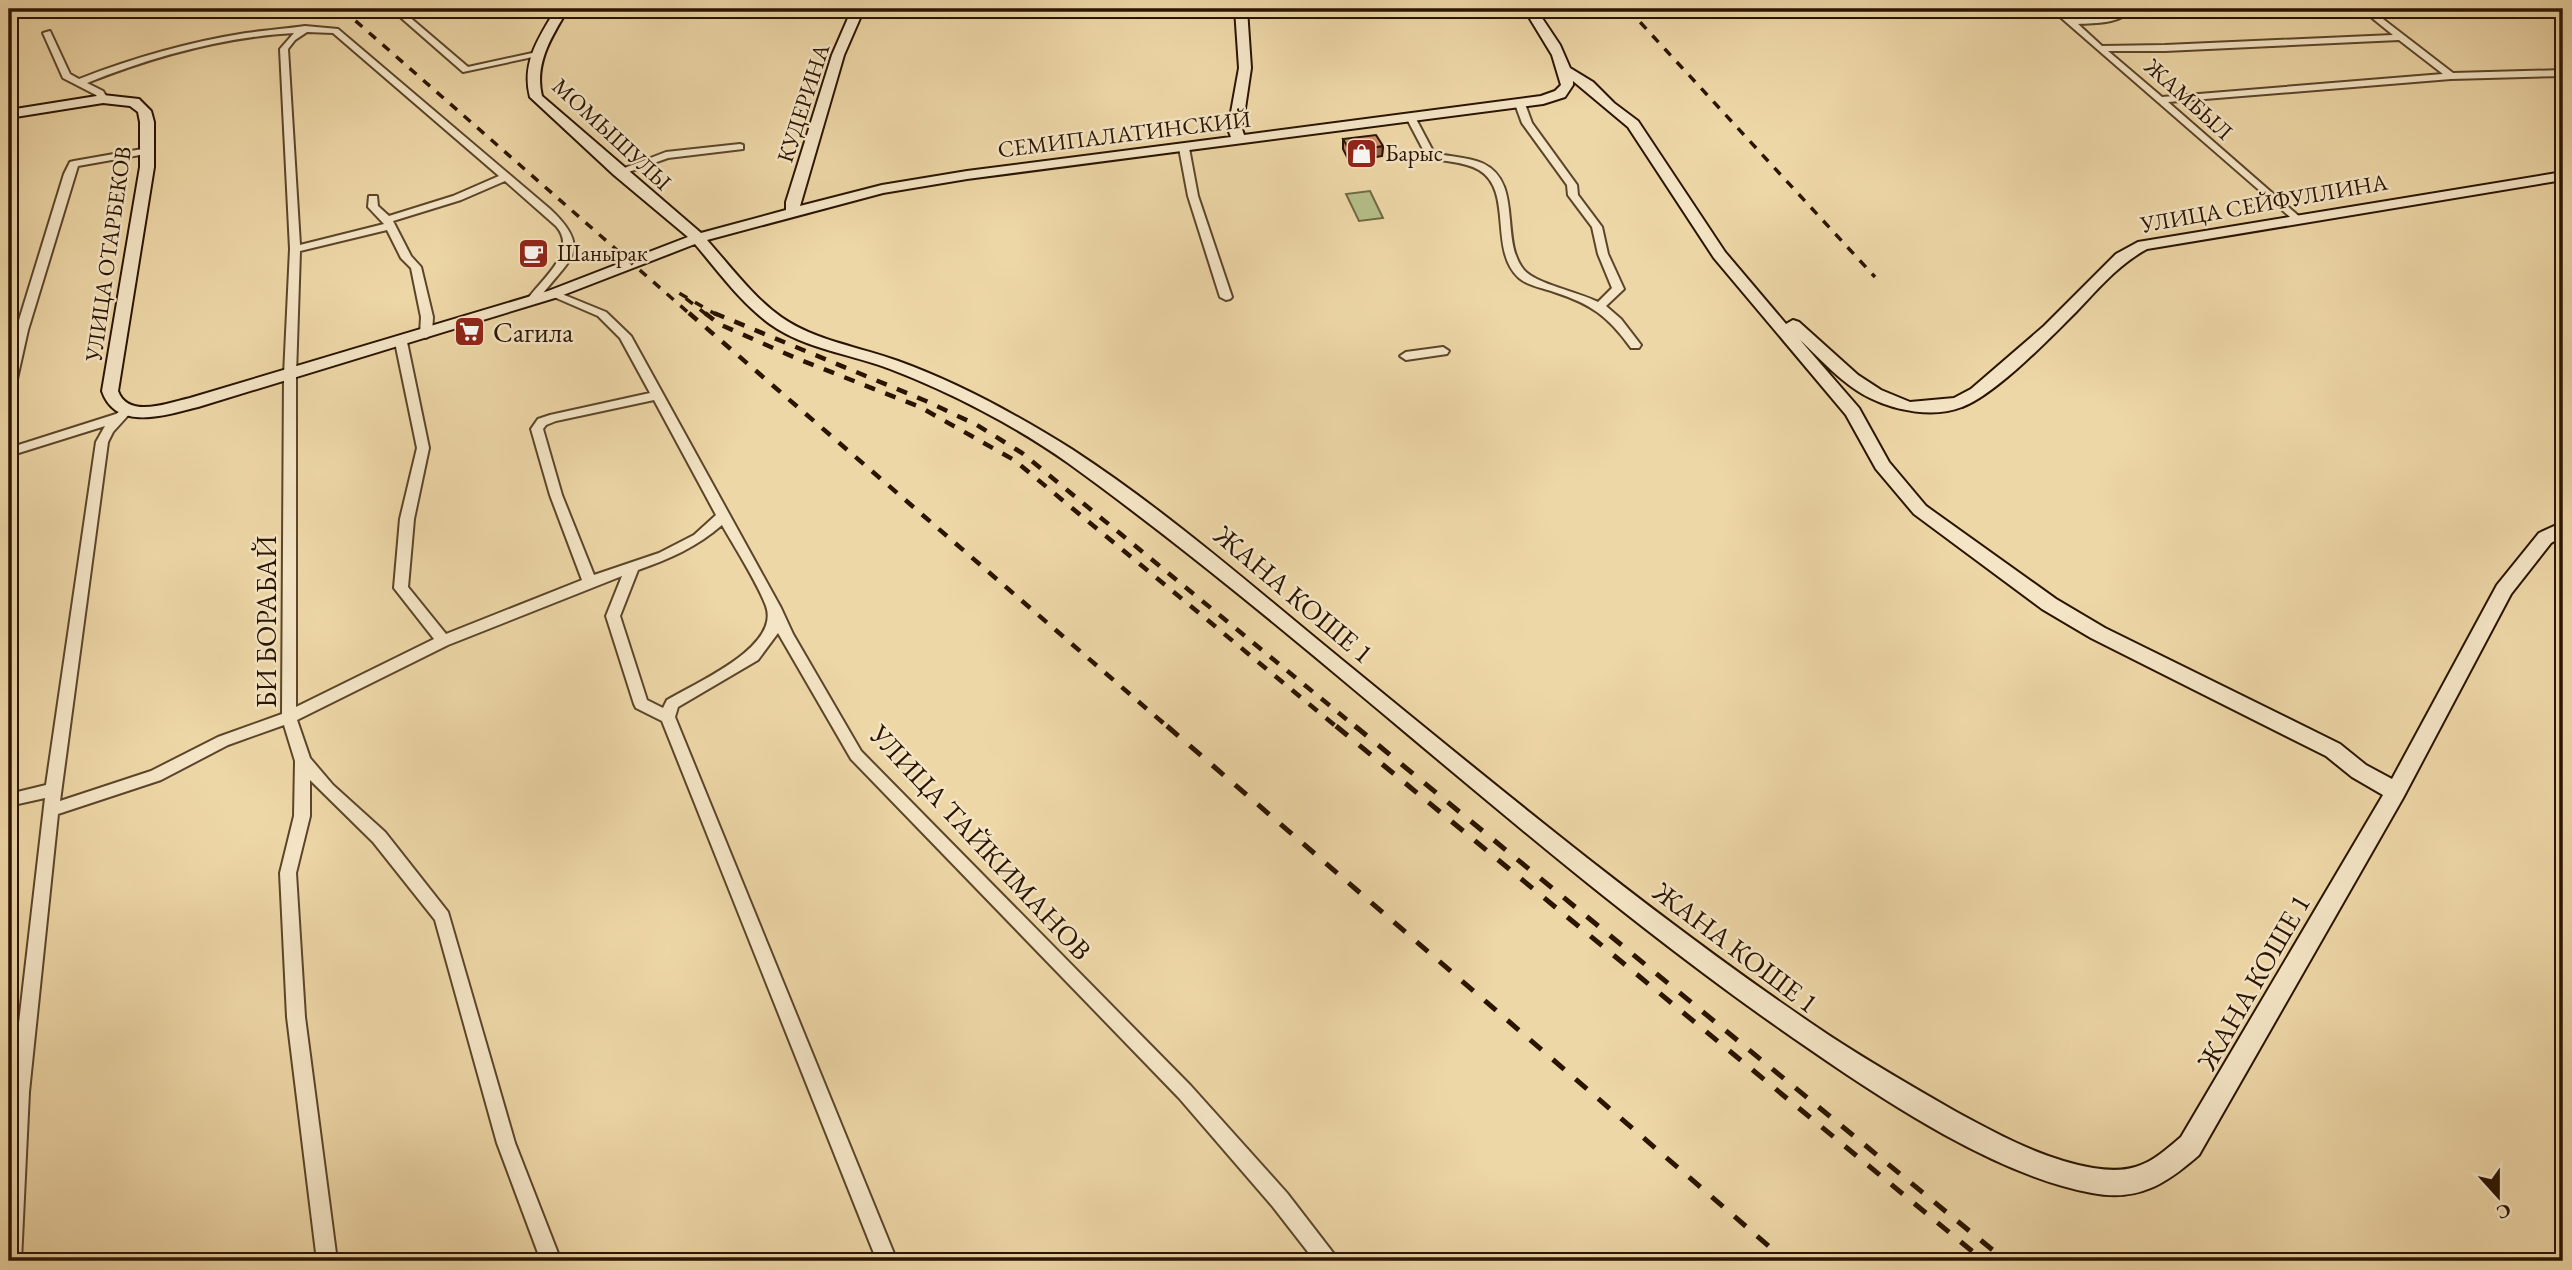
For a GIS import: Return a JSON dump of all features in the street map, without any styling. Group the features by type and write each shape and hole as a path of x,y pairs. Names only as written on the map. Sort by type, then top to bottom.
{"street":[{"path":"395,9 466,69 537,55"},
{"name":"МОМЫШУЛЫ","path":"562,9 537,55 532,86 536,97 698,238"},
{"name":"КУДЕРИНА","path":"793,211 793,202 838,55 858,9"},
{"path":"1239,141 1235,129 1245,68 1241,9"},
{"path":"1530,9 1563,61 1566,71"},
{"name":"ЖАМБЫЛ","path":"2055,9 2103,48 2297,220"},
{"path":"2072,22 2109,18 2126,13 2129,9"},
{"path":"2365,9 2451,76"},
{"path":"80,82 138,60 240,38 305,29 335,31 504,178 546,211 566,232 569,248 553,276 537,291 533,300"},
{"name":"БИ БОРАБАЙ","path":"305,29 292,38 284,50 295,249 290,375 289,718 303,761 302,816 288,873 296,1017 327,1261"},
{"path":"47,33 66,76 100,93 103,99"},
{"path":"2103,48 2165,48 2402,37"},
{"name":"СЕМИПАЛАТИНСКИЙ","path":"124,414 171,408 290,375 553,294 698,238 882,189 967,175 1520,104 1560,94 1567,86 1566,71"},
{"name":"УЛИЦА СЕЙФУЛЛИНА","path":"1566,71 1588,85 1609,106 1633,124 1719,255 1853,412 1882,465 1920,510 2049,604 2098,633 2333,750 2358,771 2396,792"},
{"path":"2161,100 2451,76 2559,74 2563,82"},
{"name":"УЛИЦА ОТАРБЕКОВ","path":"9,114 103,99 134,102 144,111 148,151 110,391 114,402 124,414"},
{"path":"1520,104 1527,123 1572,185 1573,195 1597,227 1603,254 1618,289 1601,305"},
{"path":"1412,119 1430,155 1485,169 1495,180 1501,198 1509,255 1523,276 1601,305 1619,321 1635,345"},
{"path":"619,172 666,155 740,147"},
{"path":"1184,148 1193,196 1226,297"},
{"path":"9,388 28,308 74,164 148,151"},
{"name":"УЛИЦА СЕЙФУЛЛИНА","path":"1767,311 1794,326 1852,379 1875,394 1909,407 1957,403 1977,393 2050,328 2121,257 2143,245 2563,176"},
{"path":"295,249 388,223 504,178"},
{"path":"373,198 373,206 388,223 406,258 416,267 427,317 426,334"},
{"name":"ЖАНА КОШЕ 1","path":"698,238 736,283 772,319 798,334 895,365 972,400 1068,455 1180,537 1433,746 1730,982 1871,1077 1988,1143 2037,1165 2095,1181 2134,1181 2161,1171 2190,1146 2396,792 2504,590 2545,538 2563,528"},
{"name":"УЛИЦА ТАЙКИМАНОВ","path":"553,294 602,314 625,335 774,608 786,635 856,755 1185,1092 1280,1200 1327,1261"},
{"path":"401,342 423,448 407,519 401,588 443,641"},
{"path":"1406,356 1443,351"},
{"path":"590,582 556,495 537,429 542,422 554,418 656,396"},
{"path":"9,452 124,414"},
{"path":"11,1261 20,1094 51,810 103,442 124,414"},
{"path":"51,810 156,776 223,741 289,718 443,641 590,582 631,570 699,538 722,517"},
{"path":"631,570 613,616 641,704 668,718"},
{"path":"774,608 772,632 753,656 672,704 668,718 887,1261"},
{"path":"303,761 328,789 379,837 442,917 506,1143 551,1261"},
{"path":"9,800 54,789"}],"green space":[{"path":"1370,191 1383,218 1359,221 1346,194"}],"building":[{"path":"1376,135 1383,146 1350,151 1343,139"}],"railway":[{"path":"184,9 192,18"},
{"path":"342,9 691,315"},
{"path":"1628,9 1875,277"},
{"path":"707,315 679,293 717,315"},
{"path":"689,313 1169,728"},
{"path":"705,313 719,324 798,359 920,407 1014,460 1338,728"},
{"path":"714,313 926,401 977,425 1022,453 1357,728"},
{"path":"1167,726 1786,1261"},
{"path":"1336,726 1984,1261"},
{"path":"1355,726 2006,1261"}],"place":[{"name":"Барыс","path":"1362,153"},
{"name":"Шанырак","path":"534,253"},
{"name":"Сагила","path":"470,332"}]}
